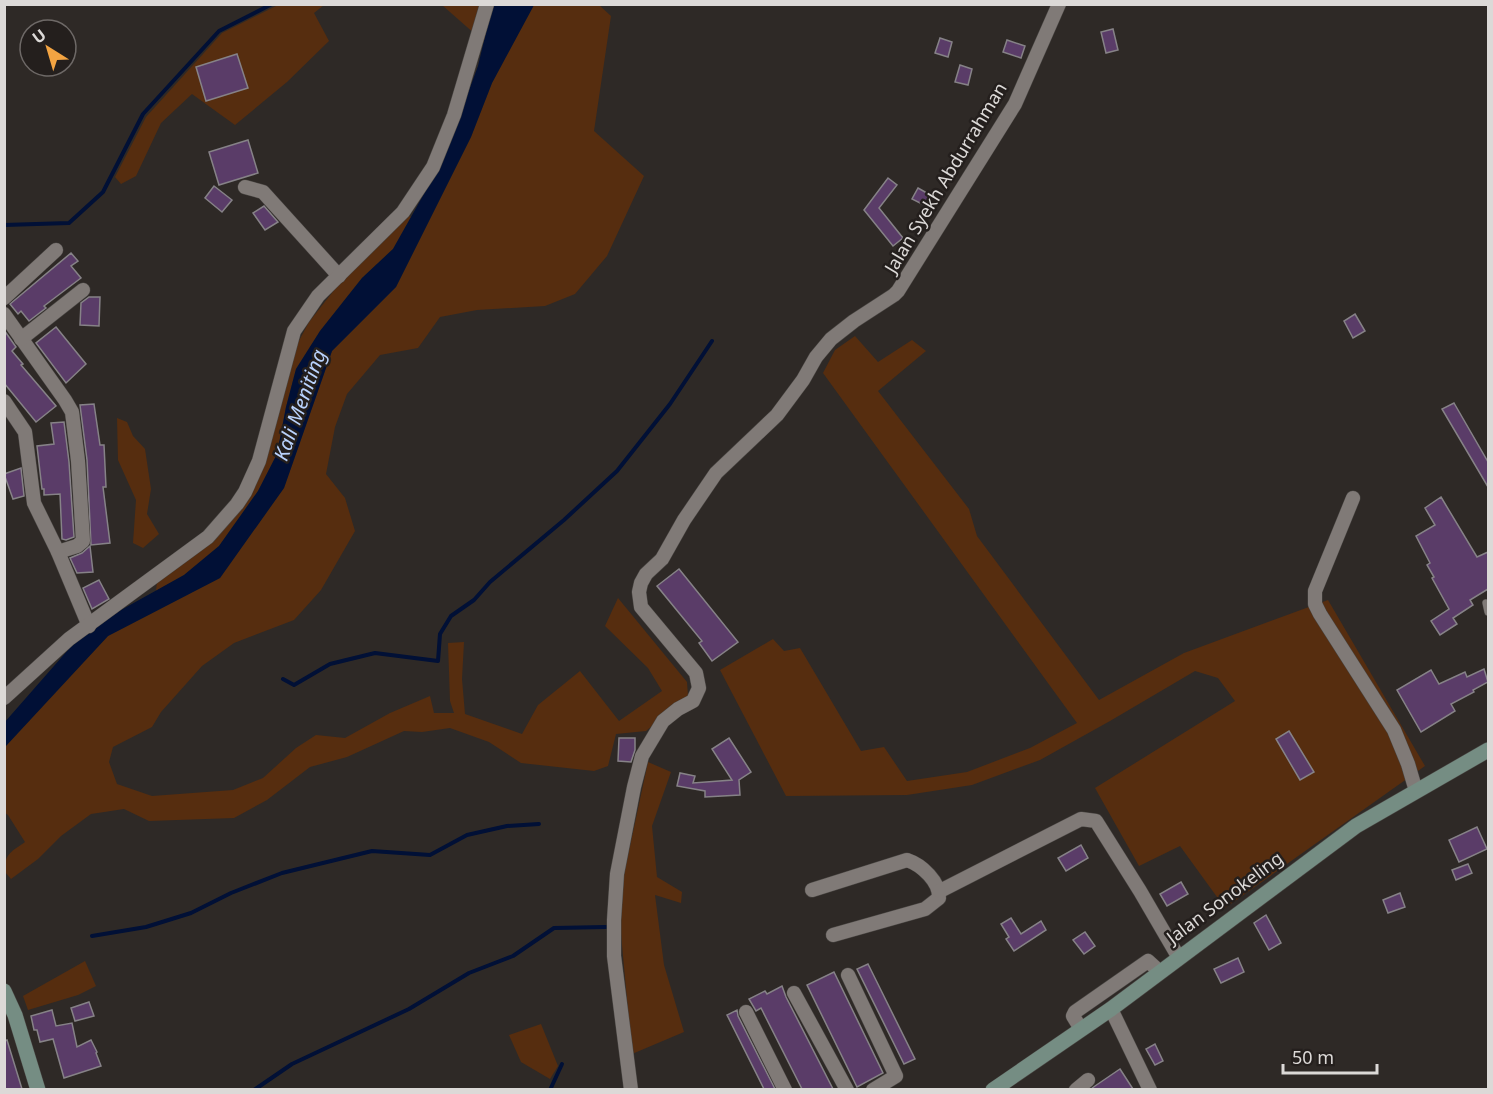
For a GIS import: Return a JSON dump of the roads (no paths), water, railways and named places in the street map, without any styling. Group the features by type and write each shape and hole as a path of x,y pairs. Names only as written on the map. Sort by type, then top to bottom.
{"street":[{"path":"4,698 42,662 208,537 237,504 259,461 294,331 310,307 403,212 433,167 454,115 488,4"},
{"name":"Jalan Syekh Abdurrahman","path":"631,1089 614,956 617,874 642,756 663,721 695,698 700,684 696,673 641,607 639,592 641,583 646,574 662,559 684,520 716,473 777,415 803,380 816,357 831,339 898,291 1015,104 1059,4"},
{"path":"245,187 264,192 339,276"},
{"path":"4,298 56,250"},
{"path":"21,339 82,290"},
{"path":"4,314 72,412 78,461 83,541 77,546 58,552"},
{"path":"4,401 25,432 32,495 89,626"},
{"path":"1353,498 1315,591 1315,604 1394,730 1416,791"},
{"name":"Jalan Sonokeling","path":"993,1089 1111,1009 1356,826 1488,750"},
{"path":"939,891 1081,819 1096,821 1179,958"},
{"path":"812,890 907,860 918,864 939,891 939,898 925,909 833,935"},
{"path":"1081,1029 1073,1016 1075,1012 1148,961 1160,972"},
{"path":"848,975 896,1076 873,1089"},
{"path":"4,991 15,1015 38,1089"},
{"path":"794,993 847,1089"},
{"path":"1111,1009 1150,1089"},
{"path":"746,1012 785,1089"},
{"path":"1076,1089 1088,1080"}],"lane":[{"path":"1486,603 1488,612"}],"water":[{"name":"Kali Meniting","path":"494,5 534,5 492,83 471,137 396,287 332,351 284,488 220,578 108,636 5,747 4,723 75,642 121,610 184,575 219,546 258,491 277,454 296,369 320,331 362,278 393,249 443,160 478,66"}],"waterway":[{"path":"4,225 69,223 103,192 143,114 219,31 272,4"},
{"path":"283,679 294,685 330,664 375,653 438,661 440,634 451,616 474,600 490,582 564,520 617,471 670,404 712,341"},
{"path":"92,936 146,927 191,913 231,893 282,873 372,851 430,855 467,835 507,826 539,824"},
{"path":"254,1090 292,1064 409,1009 469,973 513,956 554,928 606,927"},
{"path":"550,1090 562,1064"}]}
